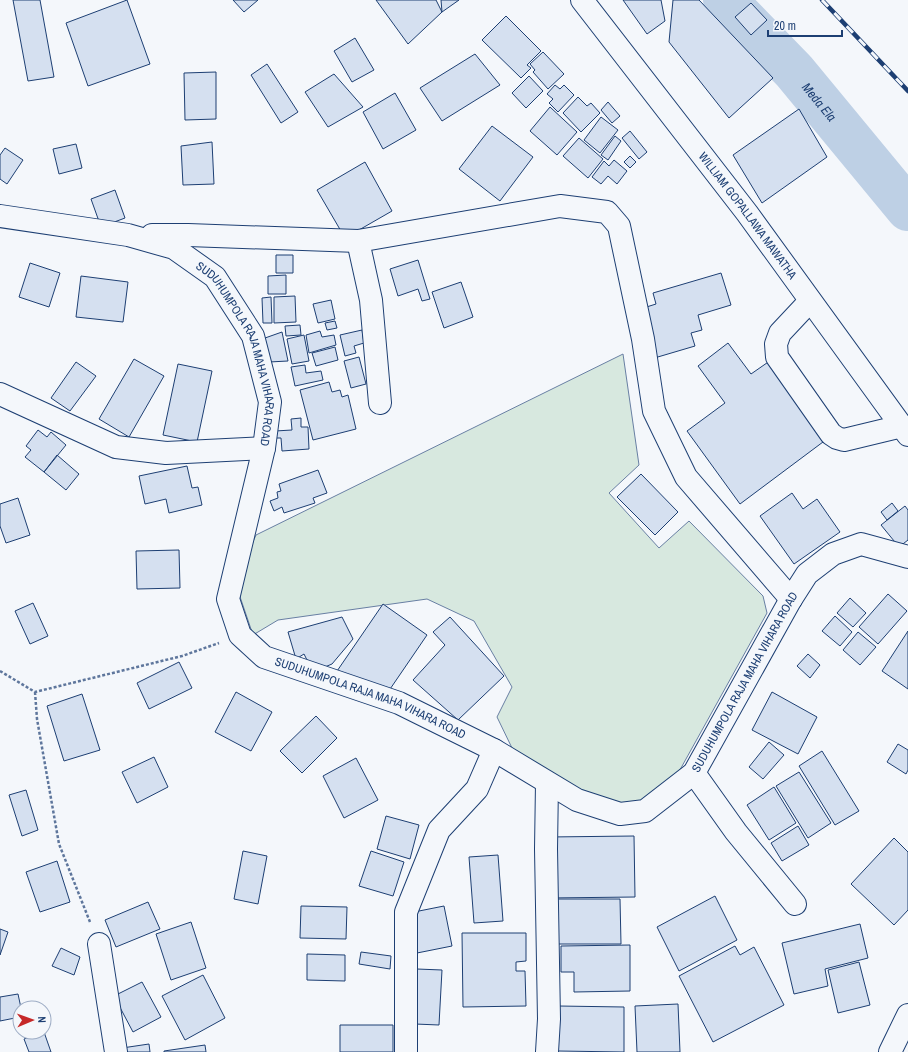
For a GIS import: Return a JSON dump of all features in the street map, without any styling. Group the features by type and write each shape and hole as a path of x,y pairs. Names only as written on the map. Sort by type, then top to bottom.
{"street":[{"name":"WILLIAM GOPALLAWA MAWATHA","path":"582,0 747,213 905,431"},
{"path":"128,235 188,234 358,241 560,206 607,212 618,226 642,339 654,411 686,477 790,598"},
{"name":"SUDUHUMPOLA RAJA MAHA VIHARA ROAD","path":"0,216 128,235 174,248 215,277 253,336 270,402 264,448 228,599 240,635 264,657 399,704 494,750 577,800 620,814 645,811 694,772 790,598 807,574 833,554 861,544 908,557"},
{"path":"358,241 371,300 380,403"},
{"path":"810,301 780,333 776,344 777,357 831,434 844,440 905,431"},
{"path":"0,394 116,447 166,453 264,448"},
{"path":"406,1052 406,912 439,830 477,789 494,750"},
{"path":"694,772 736,832 796,904"},
{"path":"547,783 546,849 549,1019 547,1052"},
{"path":"99,944 116,1052"},
{"path":"890,1052 908,1015"}],"path":[{"path":"0,672 35,692 182,656 240,635"},
{"path":"35,692 37,719 59,844 99,944"}],"shaded area":[{"path":"623,354 639,465 609,493 659,548 689,521 763,596 767,613 671,786 638,808 605,808 512,748 497,717 512,687 474,621 427,599 278,620 253,635 235,582 256,535"}],"building":[{"path":"13,0 40,0 54,77 28,81"},
{"path":"127,0 150,64 88,86 66,23"},
{"path":"233,0 258,0 244,12"},
{"path":"376,0 436,0 442,12 408,44"},
{"path":"441,0 459,0 442,12"},
{"path":"623,0 661,0 665,21 647,34"},
{"path":"673,0 699,0 773,78 729,118 669,42"},
{"path":"751,3 767,20 751,35 735,17"},
{"path":"506,16 541,51 527,65 531,68 521,78 482,40"},
{"path":"355,38 374,70 352,82 334,51"},
{"path":"543,52 564,74 548,89 533,72 535,70 530,64"},
{"path":"475,54 500,85 442,121 420,88"},
{"path":"267,64 298,112 281,123 251,75"},
{"path":"216,72 216,119 185,120 184,73"},
{"path":"334,74 363,107 328,127 305,92"},
{"path":"529,76 543,91 526,108 512,93"},
{"path":"555,85 560,89 564,85 574,95 558,112 549,103 553,99 547,94"},
{"path":"395,93 416,130 383,149 363,112"},
{"path":"578,97 587,106 591,103 600,113 581,132 563,113"},
{"path":"608,102 620,116 612,123 601,110"},
{"path":"550,107 577,132 557,155 530,131"},
{"path":"799,109 827,157 762,203 733,155"},
{"path":"601,117 618,130 600,153 584,140"},
{"path":"492,126 533,157 500,201 459,169"},
{"path":"630,131 647,152 639,159 622,138"},
{"path":"615,136 621,141 608,160 601,155"},
{"path":"579,138 603,159 588,178 563,156"},
{"path":"212,142 214,184 183,185 181,146"},
{"path":"76,144 82,168 59,174 53,149"},
{"path":"5,148 23,160 7,184 0,179 0,155"},
{"path":"630,156 636,162 630,168 624,162"},
{"path":"614,160 627,171 617,184 608,176 601,184 592,177 604,161 609,166"},
{"path":"365,162 392,211 345,238 317,190"},
{"path":"115,190 125,218 101,227 91,199"},
{"path":"276,255 293,255 293,273 276,273"},
{"path":"418,260 430,299 422,301 418,289 398,296 390,269"},
{"path":"30,263 60,273 49,307 19,297"},
{"path":"721,273 731,305 698,315 702,330 691,333 695,346 651,359 637,310 656,304 653,293"},
{"path":"286,275 286,294 268,294 268,276"},
{"path":"81,276 128,282 123,322 76,317"},
{"path":"461,282 473,317 444,328 432,292"},
{"path":"295,296 296,322 274,323 274,297"},
{"path":"271,297 272,323 263,323 262,298"},
{"path":"331,300 335,319 318,323 313,304"},
{"path":"335,321 337,328 327,330 325,323"},
{"path":"300,325 301,335 286,336 285,326"},
{"path":"362,330 364,343 354,346 356,353 345,356 340,335"},
{"path":"320,331 322,337 334,335 336,345 309,353 306,335"},
{"path":"282,332 288,361 269,362 265,338"},
{"path":"304,335 309,361 292,364 287,339"},
{"path":"728,343 751,374 774,358 831,436 740,504 687,431 725,403 698,366"},
{"path":"335,347 338,360 316,366 312,353"},
{"path":"359,357 366,384 351,388 344,361"},
{"path":"134,359 164,376 129,437 99,419"},
{"path":"76,362 96,376 70,411 51,398"},
{"path":"178,364 212,371 197,442 163,435"},
{"path":"305,365 306,373 321,371 323,380 295,386 291,367"},
{"path":"329,382 332,392 340,390 342,397 348,395 356,429 313,440 300,390"},
{"path":"301,418 301,427 308,427 309,449 282,451 281,438 276,438 275,431 292,430 291,419"},
{"path":"38,430 47,437 51,432 66,445 44,472 25,457 31,450 26,446"},
{"path":"57,455 79,474 66,490 44,472"},
{"path":"187,466 192,488 198,487 202,505 169,513 166,499 145,504 139,476"},
{"path":"318,470 327,493 313,498 315,503 284,513 282,507 274,511 270,501 278,498 277,492 281,491 279,484"},
{"path":"641,474 678,512 655,535 617,497"},
{"path":"792,493 803,509 817,499 840,532 794,564 760,516"},
{"path":"18,498 30,535 6,543 0,526 0,504"},
{"path":"892,503 898,511 887,520 881,512"},
{"path":"905,506 908,510 908,540 899,547 881,525"},
{"path":"179,550 180,588 137,589 136,551"},
{"path":"888,594 907,611 878,644 859,627"},
{"path":"850,598 866,613 853,627 837,613"},
{"path":"33,603 48,636 30,644 15,611"},
{"path":"383,604 427,635 386,695 335,674"},
{"path":"835,616 852,632 840,646 822,631"},
{"path":"342,617 353,639 332,664 320,669 307,660 304,654 296,659 288,632"},
{"path":"450,617 504,676 458,720 413,680 445,645 433,632"},
{"path":"908,631 908,689 882,671"},
{"path":"858,632 876,647 860,665 843,650"},
{"path":"808,654 820,665 810,678 797,666"},
{"path":"179,662 192,688 149,709 137,683"},
{"path":"236,692 272,712 251,751 215,732"},
{"path":"772,692 817,717 798,754 752,730"},
{"path":"82,694 100,750 64,761 47,706"},
{"path":"316,716 337,738 302,773 280,751"},
{"path":"769,742 784,755 763,779 749,767"},
{"path":"898,744 908,750 908,770 906,774 887,762"},
{"path":"822,751 859,811 835,825 799,766"},
{"path":"154,757 168,787 137,803 122,772"},
{"path":"356,758 378,800 344,818 323,776"},
{"path":"799,772 831,823 808,838 776,786"},
{"path":"774,787 796,823 769,840 747,805"},
{"path":"26,790 38,830 22,836 9,795"},
{"path":"386,816 419,825 410,859 377,849"},
{"path":"798,826 809,845 782,861 771,843"},
{"path":"634,836 635,897 548,898 548,837"},
{"path":"894,838 908,852 908,910 894,925 851,884"},
{"path":"243,851 267,856 258,904 234,899"},
{"path":"371,851 404,862 393,896 359,886"},
{"path":"498,855 503,921 474,923 469,857"},
{"path":"57,861 70,902 40,912 26,872"},
{"path":"715,896 737,940 679,971 657,927"},
{"path":"552,899 620,899 621,944 552,944"},
{"path":"148,902 160,929 116,947 105,920"},
{"path":"301,906 347,907 346,939 300,938"},
{"path":"444,906 452,946 417,953 409,913"},
{"path":"191,922 206,968 171,980 156,934"},
{"path":"860,924 868,958 825,969 828,986 794,994 782,943"},
{"path":"0,929 8,932 0,955"},
{"path":"462,933 526,933 526,961 516,962 516,971 525,971 526,1006 463,1007"},
{"path":"630,945 630,991 574,992 574,972 561,972 561,946"},
{"path":"735,946 740,955 754,947 784,1005 713,1042 679,976"},
{"path":"61,948 80,957 74,975 52,966"},
{"path":"361,952 391,956 390,969 359,964"},
{"path":"307,954 345,955 345,981 307,980"},
{"path":"859,962 870,1005 838,1013 828,970"},
{"path":"417,969 442,970 439,1025 415,1024"},
{"path":"203,975 225,1018 185,1040 162,996"},
{"path":"142,982 161,1017 133,1032 114,996"},
{"path":"18,994 19,1000 12,1000 12,1019 0,1021 0,997"},
{"path":"678,1004 680,1052 637,1052 635,1006"},
{"path":"559,1006 624,1007 624,1052 558,1051"},
{"path":"340,1025 393,1025 393,1052 340,1052"},
{"path":"24,1040 47,1040 51,1052 29,1052"},
{"path":"149,1044 150,1052 122,1052 122,1048"},
{"path":"205,1045 206,1052 164,1052 164,1051"}],"waterway":[{"name":"Meda Ela","path":"725,0 794,71 908,209"}],"railway":[{"path":"822,0 908,91"}]}
